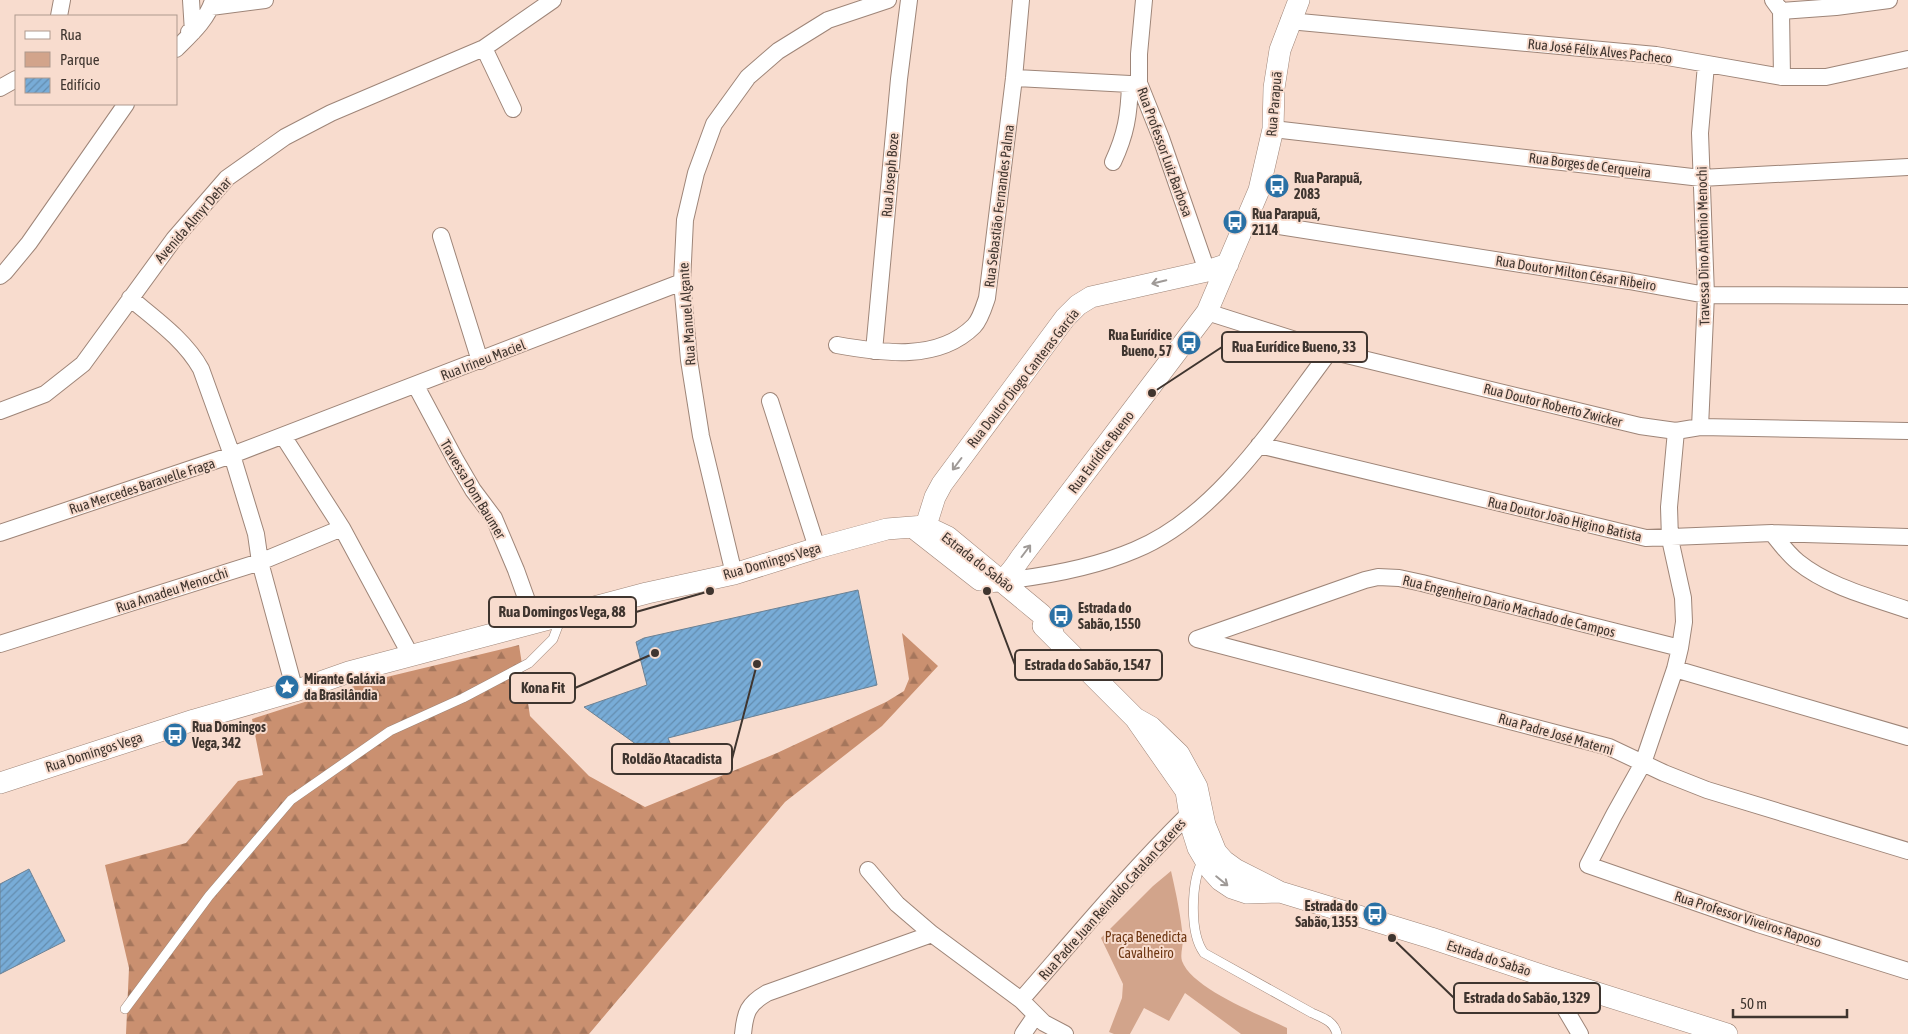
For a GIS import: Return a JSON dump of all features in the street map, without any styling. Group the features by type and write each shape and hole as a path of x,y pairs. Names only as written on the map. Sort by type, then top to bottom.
{"street":[{"path":"59,15 62,0"},
{"path":"178,45 184,33 192,0"},
{"path":"184,33 212,3 265,0"},
{"name":"Avenida Almyr Dehar","path":"0,411 45,394 83,364 174,239 227,178 285,137 331,113 484,48 553,0"},
{"name":"Rua Manuel Algante","path":"734,574 701,436 689,360 682,282 685,220 696,173 714,124 748,76 778,52 828,20 888,0"},
{"name":"Rua Joseph Boze","path":"874,351 898,88 909,0"},
{"name":"Rua Sebastião Fernandes Palma","path":"837,345 874,351 919,352 956,340 976,325 987,298 1022,0"},
{"name":"Rua Professor Luiz Barbosa","path":"1144,0 1135,84 1161,138 1207,271"},
{"name":"Rua Parapuã","path":"1228,264 1259,190 1274,129 1274,88 1280,50 1289,21 1299,0"},
{"path":"1782,77 1777,6 1836,8 1889,0"},
{"name":"Rua José Félix Alves Pacheco","path":"1289,21 1656,55 1782,77 1826,77 1908,59"},
{"path":"484,48 513,108"},
{"name":"Travessa Dino Antônio Menochi","path":"1700,427 1706,296 1700,133 1706,65"},
{"path":"1014,78 1135,84 1123,141 1113,162"},
{"path":"0,88 15,80"},
{"path":"0,276 29,243 125,105"},
{"name":"Rua Borges de Cerqueira","path":"1274,129 1701,178 1908,167"},
{"name":"Rua Doutor Milton César Ribeiro","path":"1247,220 1619,279 1706,296 1908,296"},
{"path":"441,236 480,361"},
{"name":"Rua Doutor Diogo Canteras Garcia","path":"920,529 942,484 1065,318 1078,305 1091,297 1207,271 1228,264"},
{"name":"Rua Eurídice Bueno","path":"1002,581 1204,317 1228,264"},
{"name":"Rua Eurídice Bueno","path":"1204,317 1209,294 1207,271"},
{"name":"Rua Irineu Maciel","path":"282,436 682,282"},
{"path":"130,298 185,347 201,369 232,455 256,534 260,562 295,691"},
{"name":"Rua Doutor Roberto Zwicker","path":"1204,317 1330,351 1640,426 1676,431 1700,427 1908,431"},
{"path":"970,573 994,583 1041,577 1097,563 1136,550 1176,528 1201,509 1258,446 1330,351"},
{"name":"Travessa Dom Baumer","path":"416,386 454,460 494,518 516,570 535,623"},
{"path":"770,401 817,548"},
{"path":"1643,763 1675,669 1684,622 1683,598 1670,539 1669,507 1676,431"},
{"path":"282,436 342,528 411,656"},
{"name":"Rua Mercedes Baravelle Fraga","path":"0,533 232,455 282,436"},
{"name":"Rua Doutor João Higino Batista","path":"1258,446 1626,535 1646,538 1670,539 1772,533 1908,537"},
{"name":"Rua Amadeu Menocchi","path":"0,644 260,562 342,528"},
{"name":"Rua Domingos Vega","path":"0,783 194,720 295,691 349,672 647,593 734,574 817,548 888,529 920,529"},
{"name":"Estrada do Sabão","path":"920,529 970,573 1024,611 1054,636 1135,718 1186,791 1189,814 1198,848 1220,880 1232,888 1247,894 1280,892"},
{"name":"Estrada do Sabão","path":"920,529 948,536 1041,614 1051,627 1054,636"},
{"path":"1772,533 1796,561 1808,570 1828,581 1908,610"},
{"name":"Rua Engenheiro Dario Machado de Campos","path":"1197,639 1378,577 1422,582 1680,648"},
{"name":"Rua Padre José Materni","path":"1197,639 1609,747 1664,773 1707,790 1908,851"},
{"path":"1675,669 1908,737"},
{"name":"Estrada do Sabão","path":"1135,718 1151,727 1179,754 1197,787 1205,825 1216,852 1235,869 1280,892 1431,938 1727,1034"},
{"name":"Rua Professor Viveiros Raposo","path":"1643,763 1588,865 1758,924 1908,971"},
{"name":"Rua Padre Juan Reinaldo Catalan Caceres","path":"1021,1000 1133,872 1189,814 1199,796"},
{"path":"868,870 897,904 932,934 1021,1000 1053,1028 1065,1034"},
{"path":"743,1034 747,1010 754,1000 767,993 932,934"},
{"path":"1556,980 1564,1007 1580,1034"},
{"path":"1023,1034 1036,1015"}],"lane":[{"path":"125,1009 210,896 291,800 390,732 463,698 529,663 553,639 562,616"},
{"path":"1204,859 1198,869 1194,905 1196,934 1204,953 1328,1020 1335,1028 1337,1034"}],"green space":[{"path":"902,633 938,666 882,726 785,802 589,1034 126,1034 129,968 105,865 186,843 238,781 263,775 252,719 370,681 519,645 530,716 589,776 645,807 777,753 886,702 904,691 909,679"},
{"name":"Praça Benedicta Cavalheiro","path":"1171,871 1182,930 1181,959 1188,971 1199,981 1228,1000 1287,1028 1287,1034 1241,1034 1185,993 1169,1021 1144,1008 1130,1034 1114,1034 1109,1032 1122,998 1123,984 1101,938 1153,886"}],"building":[{"path":"858,590 877,685 668,738 675,755 674,759 667,762 661,758 660,744 640,747 584,707 647,685 636,642 644,638"},
{"path":"29,869 65,941 0,974 0,884"}],"place":[{"name":"Rua Parapuã, 2083","path":"1277,186"},
{"name":"Rua Parapuã, 2114","path":"1235,222"},
{"name":"Rua Eurídice Bueno, 57","path":"1189,343"},
{"name":"Rua Eurídice Bueno, 33","path":"1152,393"},
{"name":"Rua Domingos Vega, 88","path":"710,591"},
{"name":"Estrada do Sabão, 1547","path":"987,591"},
{"name":"Estrada do Sabão, 1550","path":"1061,616"},
{"name":"Kona Fit","path":"655,653"},
{"name":"Roldão Atacadista","path":"757,664"},
{"name":"Mirante Galáxia da Brasilândia","path":"287,687"},
{"name":"Rua Domingos Vega, 342","path":"175,735"},
{"name":"Estrada do Sabão, 1353","path":"1375,914"},
{"name":"Estrada do Sabão, 1329","path":"1392,938"}]}
